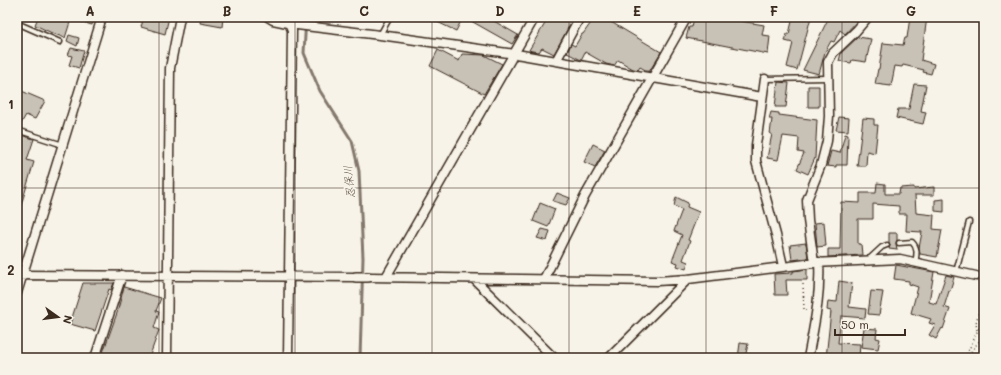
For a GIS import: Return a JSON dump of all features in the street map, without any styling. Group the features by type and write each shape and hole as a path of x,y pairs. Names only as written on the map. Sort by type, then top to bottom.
{"street":[{"path":"17,293 20,275 64,145 102,17"},
{"path":"167,358 170,68 180,17"},
{"path":"268,17 273,20 311,27 514,54 762,97"},
{"path":"386,277 535,17"},
{"path":"556,61 580,17"},
{"path":"544,279 585,196 687,17"},
{"path":"808,358 817,311 820,282 808,220 807,200 821,164 827,141 829,116 828,65 833,53 868,17"},
{"path":"288,358 292,30 289,23"},
{"path":"765,79 756,145 756,161 783,266"},
{"path":"20,275 288,276 656,281 688,279 816,262 900,259 956,273 976,276"},
{"path":"95,358 122,275"},
{"path":"474,279 554,358"},
{"path":"609,358 688,279"}],"lane":[{"path":"380,35 390,17"},
{"path":"17,23 60,42"},
{"path":"765,79 828,78"},
{"path":"17,130 64,145"},
{"path":"956,273 969,222"},
{"path":"899,242 912,242 915,245 917,249 915,263"},
{"path":"868,261 887,245"}],"path":[{"path":"981,17 984,32"},
{"path":"803,284 804,310 817,311"},
{"path":"977,331 976,323 984,292"},
{"path":"965,358 984,317"},
{"path":"965,358 984,335"}],"building":[{"path":"38,17 94,17 92,25 71,19 65,38 35,25"},
{"path":"144,17 169,17 165,34 141,27"},
{"path":"201,17 223,17 222,27 200,23"},
{"path":"427,17 463,17 456,31"},
{"path":"464,17 487,17 518,35 512,44"},
{"path":"549,17 574,17 554,54 542,48 539,52 529,50"},
{"path":"595,17 608,17 606,19 661,52 649,72 640,67 638,70 633,69 618,60 614,66 606,64 585,52 581,60 567,53 571,44 575,46"},
{"path":"694,17 742,17 741,21 764,25 762,35 770,36 768,54 686,38 689,27 692,27"},
{"path":"793,17 811,17 797,70 787,67 793,43 785,41 787,34 789,34"},
{"path":"829,17 861,17 845,34 840,30 834,42 831,41 825,52 819,74 803,70"},
{"path":"910,17 927,17 921,60 934,64 931,74 923,72 924,70 903,65 902,67 895,66 891,86 875,84 883,43 903,45 905,38 907,38"},
{"path":"69,35 79,38 77,46 67,41"},
{"path":"858,37 871,39 866,62 852,60 851,63 839,61 841,53"},
{"path":"71,48 84,51 79,68 69,65 72,56 68,55"},
{"path":"438,50 459,61 462,54 484,55 502,64 484,94 430,66"},
{"path":"778,82 789,83 786,107 775,107"},
{"path":"914,84 926,85 921,111 926,112 923,124 896,118 898,109 909,109"},
{"path":"808,86 819,86 819,107 808,107"},
{"path":"17,89 45,101 35,119 26,115 19,127 17,127"},
{"path":"771,112 779,113 779,115 817,120 815,158 808,174 797,169 804,153 798,152 799,138 783,136 778,160 767,158 772,134 770,134 772,119 769,119"},
{"path":"839,117 849,118 848,131 836,130"},
{"path":"863,118 874,119 874,125 878,125 875,153 867,151 866,166 857,166"},
{"path":"17,134 34,139 27,160 34,162 19,212 17,212 17,160 20,151 17,150"},
{"path":"845,134 848,135 847,165 836,165 836,167 827,166 831,151 840,153"},
{"path":"593,144 605,150 595,167 584,162"},
{"path":"877,183 885,184 885,194 899,194 900,188 914,187 914,189 934,187 934,195 915,195 916,213 934,215 933,229 942,230 937,257 920,254 919,248 922,232 906,231 907,214 899,214 899,206 873,204 873,219 858,219 858,244 861,244 862,255 828,257 828,249 840,249 841,202 860,203 860,193 876,193"},
{"path":"557,193 570,198 566,205 553,201"},
{"path":"676,197 688,203 687,207 699,212 688,240 690,241 683,260 688,262 686,269 677,266 678,263 672,261 682,235 674,231 682,210 674,206"},
{"path":"944,199 944,212 935,211 935,200"},
{"path":"540,203 555,209 548,227 533,221"},
{"path":"824,222 826,246 817,247 815,223"},
{"path":"542,229 550,231 547,241 537,238"},
{"path":"889,233 897,233 897,250 889,249"},
{"path":"806,243 808,258 792,260 790,245"},
{"path":"896,265 934,272 929,302 936,304 946,275 954,277 944,307 950,309 943,329 942,328 936,339 929,335 935,325 929,323 931,319 911,313 918,287 909,284 909,281 894,279"},
{"path":"807,269 807,280 786,280 787,295 775,295 774,274 793,273 793,271"},
{"path":"839,281 852,283 849,307 866,309 865,318 841,316 838,343 860,344 859,358 826,358 831,311 827,310 828,301 837,302"},
{"path":"83,283 114,283 111,290 109,289 95,331 70,324"},
{"path":"124,287 161,298 156,311 159,312 154,328 159,330 149,358 101,358 117,313"},
{"path":"871,291 883,292 879,315 868,314"},
{"path":"864,328 877,329 876,338 880,339 878,349 861,347"},
{"path":"740,343 748,344 745,358 738,358"}],"waterway":[{"name":"忍保川","path":"306,17 304,53 320,91 352,141 359,171 363,258 360,358"}]}
